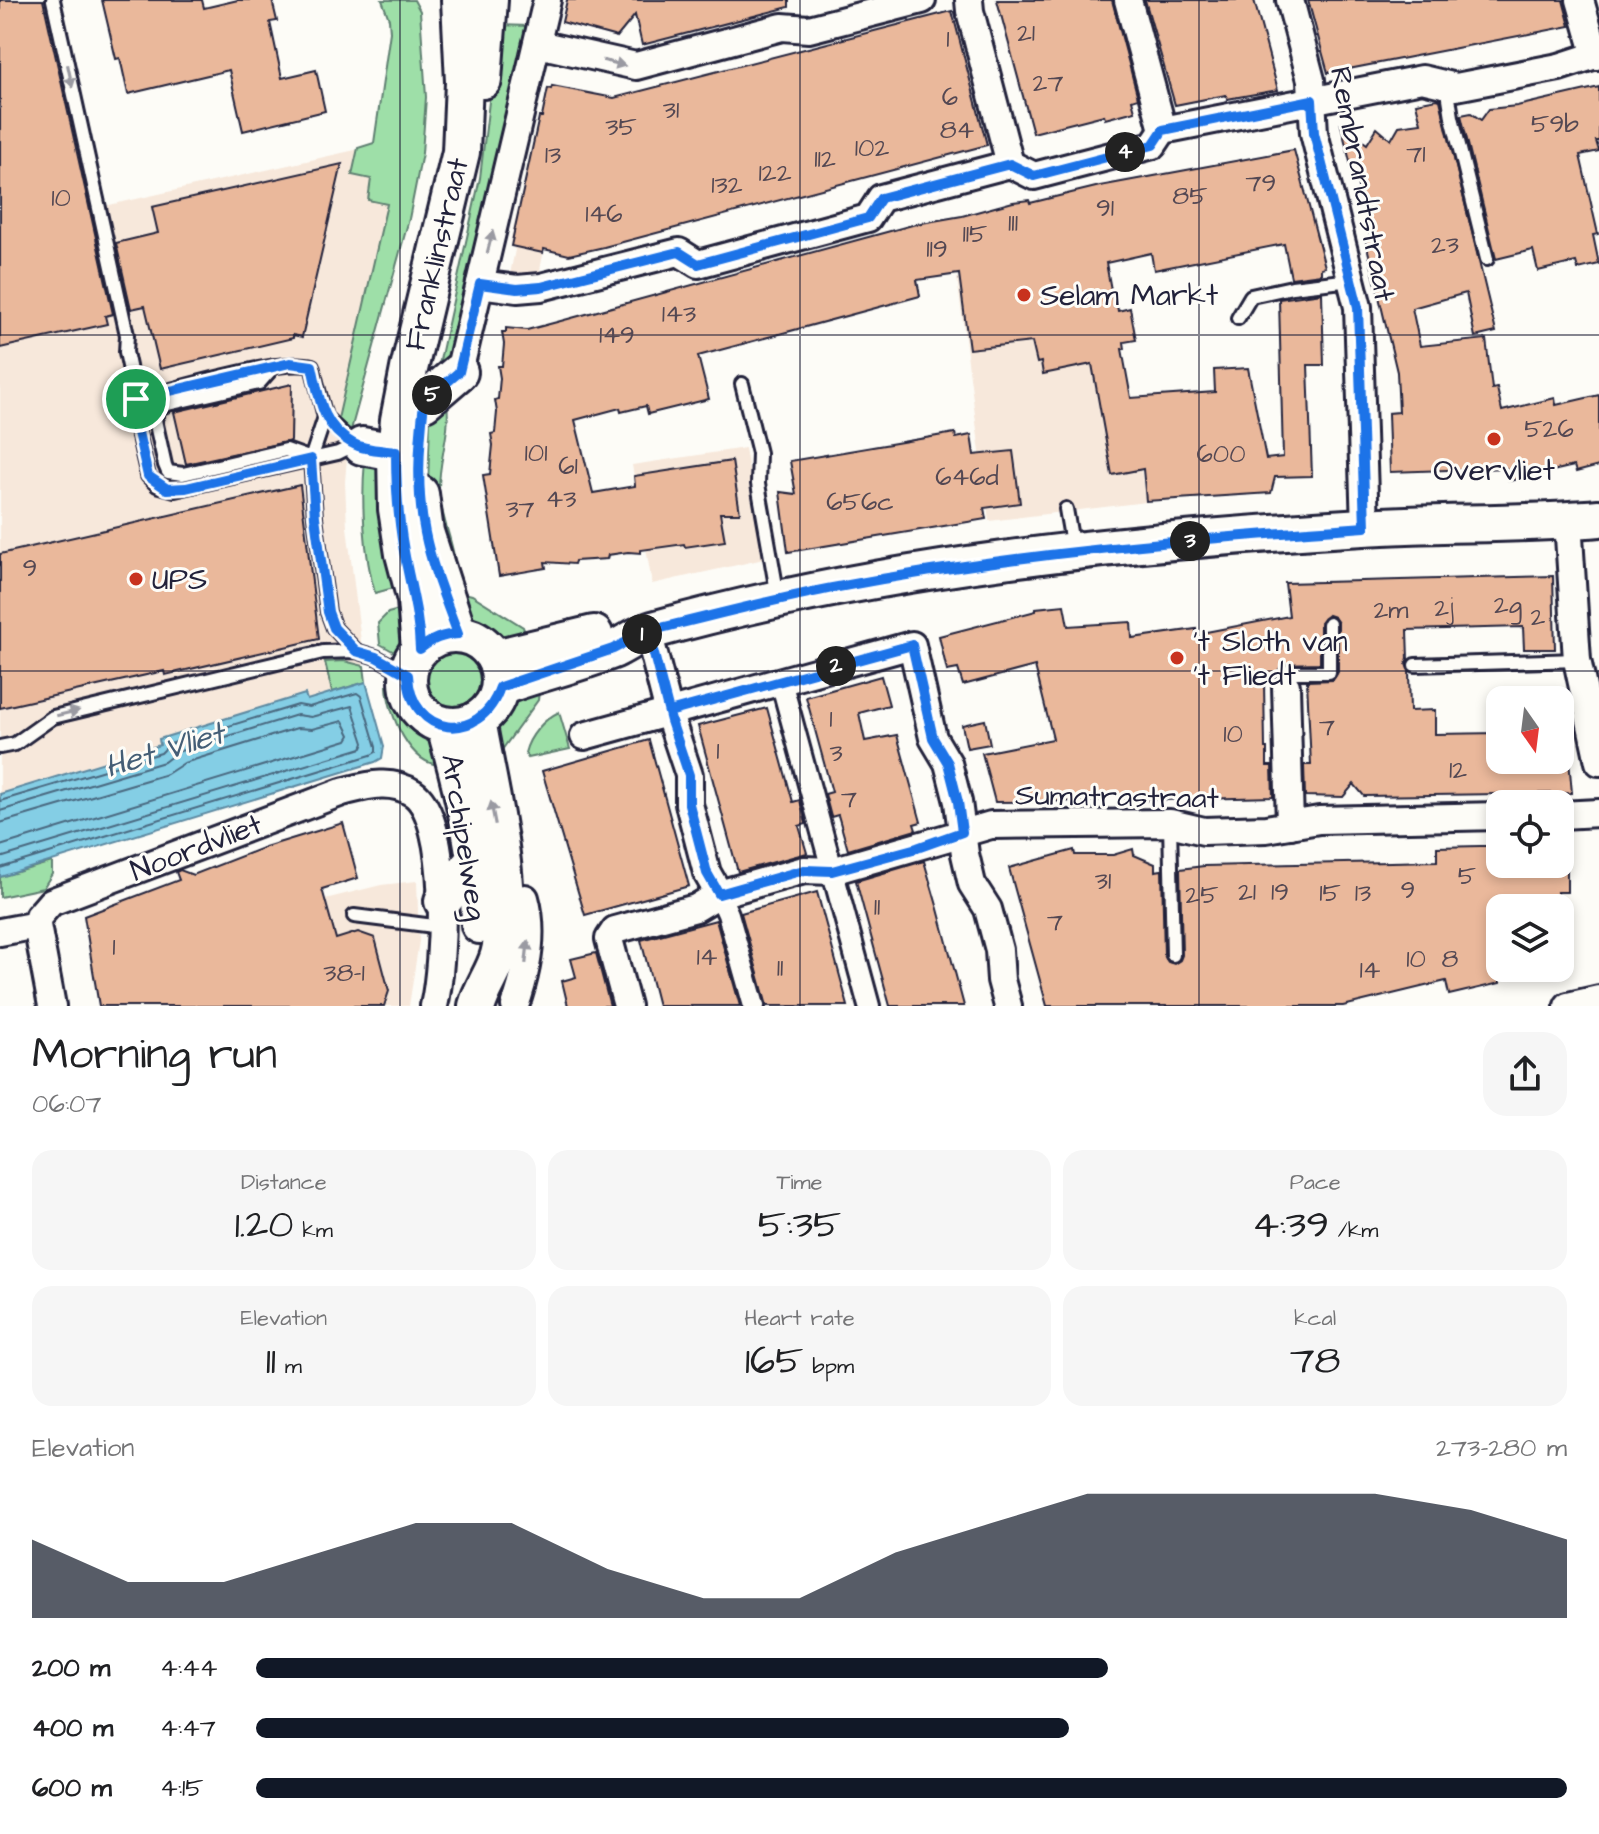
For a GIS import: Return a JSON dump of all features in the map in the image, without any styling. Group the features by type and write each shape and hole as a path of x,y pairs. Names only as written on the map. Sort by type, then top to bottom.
{"main road":[{"name":"Franklinstraat","path":"414,662 416,600 397,509 371,448 399,420 461,152 464,82 460,0"},
{"name":"Franklinstraat","path":"458,634 425,532 419,450 424,402 473,173 480,124 489,0"},
{"path":"424,402 459,372"},
{"path":"497,672 534,646 607,632 648,631 779,599 893,577 1074,552 1365,527 1584,520"},
{"path":"458,634 473,638 485,646 497,672 495,701 461,723 432,721 421,713 408,689 414,662 431,640 458,634"},
{"name":"Archipelweg","path":"461,723 459,780 500,877 480,903 478,1002"},
{"path":"443,914 500,877"}],"street":[{"name":"Franklinstraat","path":"459,372 547,0"},
{"path":"538,44 636,66 782,27 809,29 922,0"},
{"path":"969,0 1010,164"},
{"path":"1128,0 1163,130"},
{"name":"Rembrandtstraat","path":"1290,0 1311,80 1314,133 1358,307 1365,527"},
{"path":"480,284 517,289 541,287 679,252 698,264 868,218 881,198 1010,164 1034,176 1153,145 1163,130 1422,79 1456,87 1598,57 1580,0"},
{"path":"1584,520 1577,660 1599,762"},
{"path":"648,631 689,775 689,804 707,873 728,914 754,1006"},
{"path":"584,736 912,645 933,738 948,763 958,802 972,884 988,909 999,950 1001,980 1008,1006"},
{"path":"781,681 869,1006"},
{"path":"1286,686 1290,825"},
{"name":"Noordvliet","path":"37,925 38,917 51,902 321,800 380,783 405,788"},
{"name":"Archipelweg","path":"405,788 421,801 430,820 440,868 443,951 434,1006"},
{"path":"1574,814 1599,813"},
{"name":"Sumatrastraat","path":"627,1006 609,939 615,930 696,908 719,894 804,870 832,871 991,825 1170,823 1204,831 1266,829 1319,820 1486,816"},
{"name":"Archipelweg","path":"500,877 530,925 526,963 515,1006"},
{"path":"0,932 37,925 50,1005"},
{"path":"1568,1006 1599,999"}],"lane":[{"path":"53,0 125,326 126,352 136,399 134,415 148,476 157,485 175,490 371,448"},
{"path":"1447,85 1487,259"},
{"path":"1238,318 1251,296 1292,287 1351,280"},
{"path":"136,399 274,366 300,362 312,366 325,417 311,459 315,517 328,612 334,628 356,651"},
{"path":"274,366 259,383 159,408 155,420 165,465 168,472 183,474 286,450 311,459"},
{"path":"742,384 759,453 758,484 779,599"},
{"path":"325,417 371,448"},
{"path":"1066,509 1074,552"},
{"path":"1286,686 1287,672 1329,672 1329,624"},
{"path":"0,747 15,744 53,717 323,652 356,651 414,662"},
{"path":"1415,665 1577,660"},
{"path":"1170,823 1173,955"},
{"path":"354,916 443,914"}],"shaded area":[{"path":"0,0 87,210 382,144 393,207 354,372 345,482 347,527 366,682 306,700 304,694 159,739 160,745 0,794"},
{"path":"1049,199 1085,312 1115,306 1146,502 989,521 957,278 1053,261 1042,200"},
{"path":"518,209 551,215 538,280 510,274 515,250 510,242"},
{"path":"745,448 764,559 652,584 632,465"},
{"path":"417,881 419,941 409,1006 201,1006 329,913 325,899 381,885"}],"green space":[{"path":"382,0 414,0 420,11 426,97 422,153 409,219 351,430 338,419 387,204 368,200 371,179 352,175 358,148 374,143 390,32"},
{"path":"498,25 528,26 452,354 437,374 480,178"},
{"path":"447,403 439,491 456,571 428,486 430,420 432,413"},
{"path":"368,460 382,475 401,586 375,593 364,528 364,476 365,461"},
{"path":"464,593 523,627 526,636 502,636 484,629 469,615 456,595"},
{"path":"406,608 407,642 398,654 380,644 378,623 388,613"},
{"path":"454,654 472,662 480,680 472,698 454,706 436,698 428,680 436,662"},
{"path":"344,661 364,666 366,682 332,692 325,662"},
{"path":"387,686 390,686 405,715 432,740 443,765 431,763 411,748 396,723"},
{"path":"539,692 538,700 499,754 495,729 512,700"},
{"path":"559,712 570,749 528,758 525,753 534,734"},
{"path":"52,862 52,874 43,888 0,897 0,877"}],"water":[{"name":"Het Vliet","path":"366,682 384,746 382,758 375,762 0,877 0,794 160,745 159,739 305,694 307,700"}],"building":[{"path":"0,0 43,0 113,314 105,316 107,324 0,348"},
{"path":"102,0 202,0 204,8 238,0 272,0 277,21 270,22 282,78 316,70 325,111 243,131 229,70 128,94"},
{"path":"567,0 789,0 789,7 642,45 635,15 617,37 562,22"},
{"path":"997,0 1112,0 1138,98 1132,100 1135,111 1105,119 1104,115 1033,133"},
{"path":"1145,0 1254,0 1278,90 1227,99 1226,95 1175,105"},
{"path":"1308,0 1563,0 1570,26 1328,73"},
{"path":"952,11 987,145 569,255 511,246 548,88 552,86 614,98"},
{"path":"1599,87 1599,141 1596,141 1599,151 1580,155 1598,234 1593,235 1599,264 1578,269 1576,262 1538,271 1533,250 1496,259 1461,115 1471,113 1481,120 1489,109 1517,106"},
{"path":"1440,100 1496,332 1475,337 1466,293 1412,308 1420,346 1486,339 1492,389 1497,388 1502,411 1555,398 1556,405 1599,395 1599,466 1576,472 1574,466 1509,481 1506,468 1390,472 1388,413 1399,412 1397,372 1365,238 1370,237 1341,125 1367,144 1377,128 1391,140 1399,126 1421,123 1416,103"},
{"path":"1294,150 1325,267 1321,268 1321,274 1291,278 1284,244 1154,270 1151,253 1106,263 1114,306 1117,305 1118,311 1130,308 1136,340 1124,342 1125,349 1122,349 1131,398 1215,392 1214,370 1248,368 1266,459 1283,457 1279,299 1322,293 1324,365 1308,365 1312,476 1275,477 1271,493 1146,501 1143,469 1112,475 1092,364 1043,374 1032,342 969,349 959,274 917,280 920,296 698,356 709,399 648,414 646,406 621,412 620,408 575,420 593,493 635,486 634,476 732,461 740,513 720,513 725,541 608,555 607,559 575,561 574,564 545,562 546,568 499,576 483,475 490,474 491,434 495,433 495,400 498,399 500,378 498,366 502,366 502,332 506,332 506,328 527,330 916,224 1013,202 1029,200 1030,203 1100,186"},
{"path":"342,164 302,337 293,335 293,338 160,369 145,306 131,309 116,243 158,233 152,207"},
{"path":"292,384 291,441 186,464 174,412"},
{"path":"955,433 956,438 971,435 974,455 1013,451 1020,503 984,508 986,519 788,552 780,492 796,494 790,461"},
{"path":"300,485 319,639 165,675 164,671 0,708 0,554"},
{"path":"1553,576 1555,649 1524,649 1523,627 1407,630 1410,711 1435,710 1435,734 1486,733 1486,774 1570,774 1572,790 1486,790 1486,794 1364,796 1354,784 1343,797 1305,796 1304,765 1311,765 1307,681 1333,680 1338,672 1338,623 1328,615 1320,623 1320,663 1283,664 1272,679 1264,681 1265,748 1267,766 1272,766 1273,797 1122,801 1115,792 1103,801 995,802 982,753 1053,739 1035,666 963,685 958,669 947,671 939,636 1036,611 1036,608 1064,605 1068,626 1131,622 1132,638 1196,629 1196,634 1289,616 1285,583"},
{"path":"881,676 889,705 859,713 865,741 897,735 921,822 914,824 916,830 848,850 838,815 831,817 825,794 832,792 806,697"},
{"path":"767,708 793,802 800,800 806,824 799,826 807,853 738,872 698,726"},
{"path":"985,720 990,744 967,748 962,725"},
{"path":"649,740 689,886 585,915 542,771"},
{"path":"343,823 358,878 322,889 336,939 358,932 375,938 389,991 384,1006 99,1006 84,916 179,880 176,872 180,870 193,875 265,847"},
{"path":"1486,846 1486,878 1567,878 1567,892 1486,894 1486,982 1500,983 1449,995 1446,981 1343,1006 1047,1006 1009,868 1074,850 1075,855 1113,855 1133,849 1134,855 1155,864 1155,871 1162,870 1164,955 1168,962 1174,964 1182,955 1180,869 1437,861 1437,847"},
{"path":"924,861 964,1006 890,1006 856,881"},
{"path":"817,892 848,1006 767,1006 741,913"},
{"path":"716,920 740,1006 658,1006 641,940"},
{"path":"596,953 610,1006 568,1006 562,981 576,977 571,959"}],"place":[{"name":"Selam Markt","path":"1024,295"},
{"name":"Overvliet","path":"1494,439"},
{"name":"UPS","path":"136,579"},
{"name":"'t Sloth van 't Fliedt","path":"1177,658"}],"route":[{"path":"136,399 134,415 148,476 167,489 186,488 311,459 315,517 328,612 334,628 356,651 376,657 408,675 408,689 413,702 432,721 445,726 468,724 486,714 500,687 613,649 648,631 671,721 679,737 689,775 689,804 707,873 719,894 804,870 832,871 962,832 948,763 933,738 912,645 669,712 648,631 779,599 893,577 1048,555 1365,527 1358,307 1314,133 1312,100 1163,130 1153,145 1034,176 1010,164 881,198 868,218 698,264 679,252 541,287 517,289 480,284 459,372 424,402 419,450 425,532 458,634 431,640 420,649 416,600 397,509 396,452 354,445 334,429 319,402 312,366 290,363 136,399"}]}
